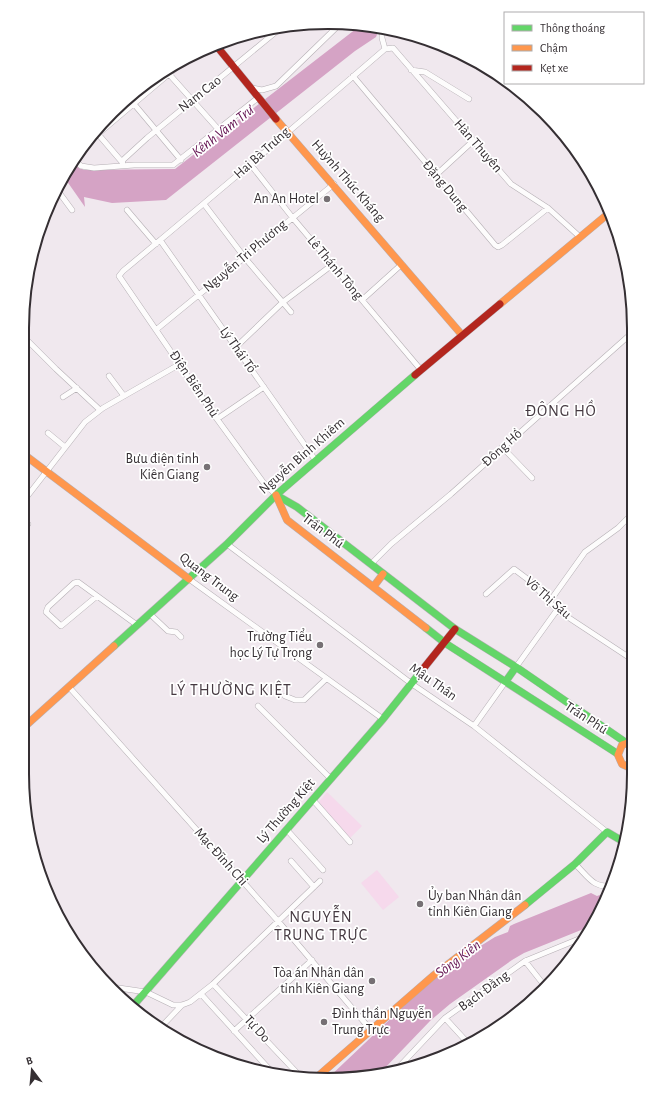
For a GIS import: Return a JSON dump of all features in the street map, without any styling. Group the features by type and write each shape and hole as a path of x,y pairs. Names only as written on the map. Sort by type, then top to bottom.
{"main road":[{"name":"Huỳnh Thúc Kháng","path":"221,49 285,128 462,335"},
{"name":"Nguyễn Bỉnh Khiêm","path":"29,723 227,544 276,495 462,335 605,216"},
{"name":"Quang Trung","path":"29,458 189,578"},
{"name":"Trần Phú","path":"276,495 297,507 455,629 627,737"},
{"name":"Trần Phú","path":"276,495 287,520 374,586 445,643 618,754 622,765 627,768"},
{"path":"374,586 384,574"},
{"name":"Lý Thường Kiệt","path":"136,1003 383,719 455,629"},
{"path":"506,681 516,667"},
{"path":"618,754 620,747 627,743"},
{"path":"322,1073 370,1029 433,976 509,918 575,864 607,832"},
{"name":"Mậu Thân","path":"607,832 619,839"}],"street":[{"path":"252,88 262,90 276,86 334,29"},
{"path":"381,34 385,49"},
{"name":"Nam Cao","path":"122,164 156,130 273,35"},
{"name":"Hàn Thuyên","path":"385,49 393,48 511,184 548,208 580,237"},
{"name":"Hai Bà Trưng","path":"123,271 251,165 285,128 353,76 385,49"},
{"path":"411,70 425,72 469,99"},
{"path":"170,75 218,129"},
{"name":"Đặng Dung","path":"353,76 498,247 548,208"},
{"path":"110,124 166,77"},
{"path":"78,163 81,166 94,168 122,164 169,166 181,160 218,129 261,99"},
{"path":"134,104 181,160"},
{"path":"99,136 122,164"},
{"path":"436,175 474,141"},
{"name":"Lê Thánh Tông","path":"251,165 292,217 421,370"},
{"name":"Nguyễn Tri Phương","path":"157,329 334,184"},
{"path":"61,195 72,210"},
{"path":"204,204 245,258 291,312"},
{"path":"127,210 156,244"},
{"name":"Lý Thái Tổ","path":"160,240 316,461"},
{"path":"362,300 402,264"},
{"path":"236,347 283,302 332,265"},
{"name":"Điện Biên Phủ","path":"123,271 119,276 120,280 157,329 263,482 276,495"},
{"name":"Đông Hồ","path":"371,564 391,544 627,337"},
{"path":"29,342 100,410"},
{"path":"29,494 86,422 100,410 180,364"},
{"path":"109,376 124,396"},
{"path":"218,419 264,387"},
{"path":"63,397 77,388"},
{"path":"48,433 65,447"},
{"path":"502,448 532,478"},
{"path":"550,601 585,552 618,528 627,519"},
{"name":"Mậu Thân","path":"227,544 412,684 474,726 607,832"},
{"name":"Võ Thị Sáu","path":"486,594 514,569 530,581 557,610 627,656"},
{"name":"Quang Trung","path":"189,578 383,719"},
{"path":"97,596 61,626 46,612 48,607 76,582 80,583 137,625"},
{"path":"516,667 557,610"},
{"path":"150,614 168,631 176,632 181,637"},
{"path":"285,696 295,700 304,700 326,679"},
{"path":"474,726 506,681"},
{"name":"Mạc Đĩnh Chi","path":"69,687 278,921 370,1029"},
{"path":"258,706 331,779"},
{"path":"313,800 350,842"},
{"path":"287,830 323,870"},
{"path":"291,861 314,887"},
{"path":"575,864 597,885 605,887"},
{"path":"164,1024 182,1005 201,994 214,984 320,881"},
{"name":"Bạch Đằng","path":"400,1063 445,1018 525,961 577,940"},
{"path":"234,1031 312,960"},
{"path":"525,961 543,981"},
{"name":"Tự Do","path":"214,984 295,1071"},
{"path":"120,988 146,992 173,1005 182,1005"},
{"name":"Tự Do","path":"201,994 267,1066"},
{"path":"445,1018 464,1040"}],"shaded area":[{"path":"354,31 377,34 376,37 355,51 166,200 112,203 84,197 85,207 67,182 77,166 84,170 175,169"},
{"path":"327,792 362,826 350,838 318,803"},
{"path":"377,870 399,897 383,910 361,883"},
{"path":"591,893 597,896 601,895 584,929 524,953 512,960 450,1004 430,1021 386,1067 334,1073 442,970 495,937 508,932 510,926 514,924"}],"traffic: fast":[{"path":"114,646 227,544 276,495 415,375"},
{"path":"276,495 297,507 455,629 516,667 625,742"},
{"path":"426,628 445,643 618,754"},
{"path":"506,681 516,667"},
{"path":"136,1003 383,719 419,674"},
{"path":"525,905 575,864 607,832 619,839"}],"traffic: slow":[{"path":"276,119 462,335"},
{"path":"500,304 605,216"},
{"path":"29,458 189,579"},
{"path":"276,495 287,520 426,628"},
{"path":"374,586 383,574"},
{"path":"29,723 114,646"},
{"path":"627,743 622,745 618,755 622,764 627,766"},
{"path":"322,1073 433,976 525,905"}],"traffic: jam":[{"path":"220,50 276,119"},
{"path":"415,375 500,304"},
{"path":"419,674 455,629"}],"place":[{"name":"An An Hotel","path":"327,199"},
{"name":"Bưu điện tỉnh Kiên Giang","path":"207,467"},
{"name":"Trường Tiểu học Lý Tự Trọng","path":"320,645"},
{"name":"Ủy ban Nhân dân tỉnh Kiên Giang","path":"420,904"},
{"name":"Tòa án Nhân dân tỉnh Kiên Giang","path":"372,981"},
{"name":"Đình thần Nguyễn Trung Trực","path":"324,1022"}],"district":[{"name":"ĐÔNG HỒ","path":"561,411"},
{"name":"LÝ THƯỜNG KIỆT","path":"231,690"},
{"name":"NGUYỄN TRUNG TRỰC","path":"321,926"}],"water label":[{"name":"Kênh Vàm Trư","path":"223,131"},
{"name":"Sông Kiên","path":"458,959"}]}
